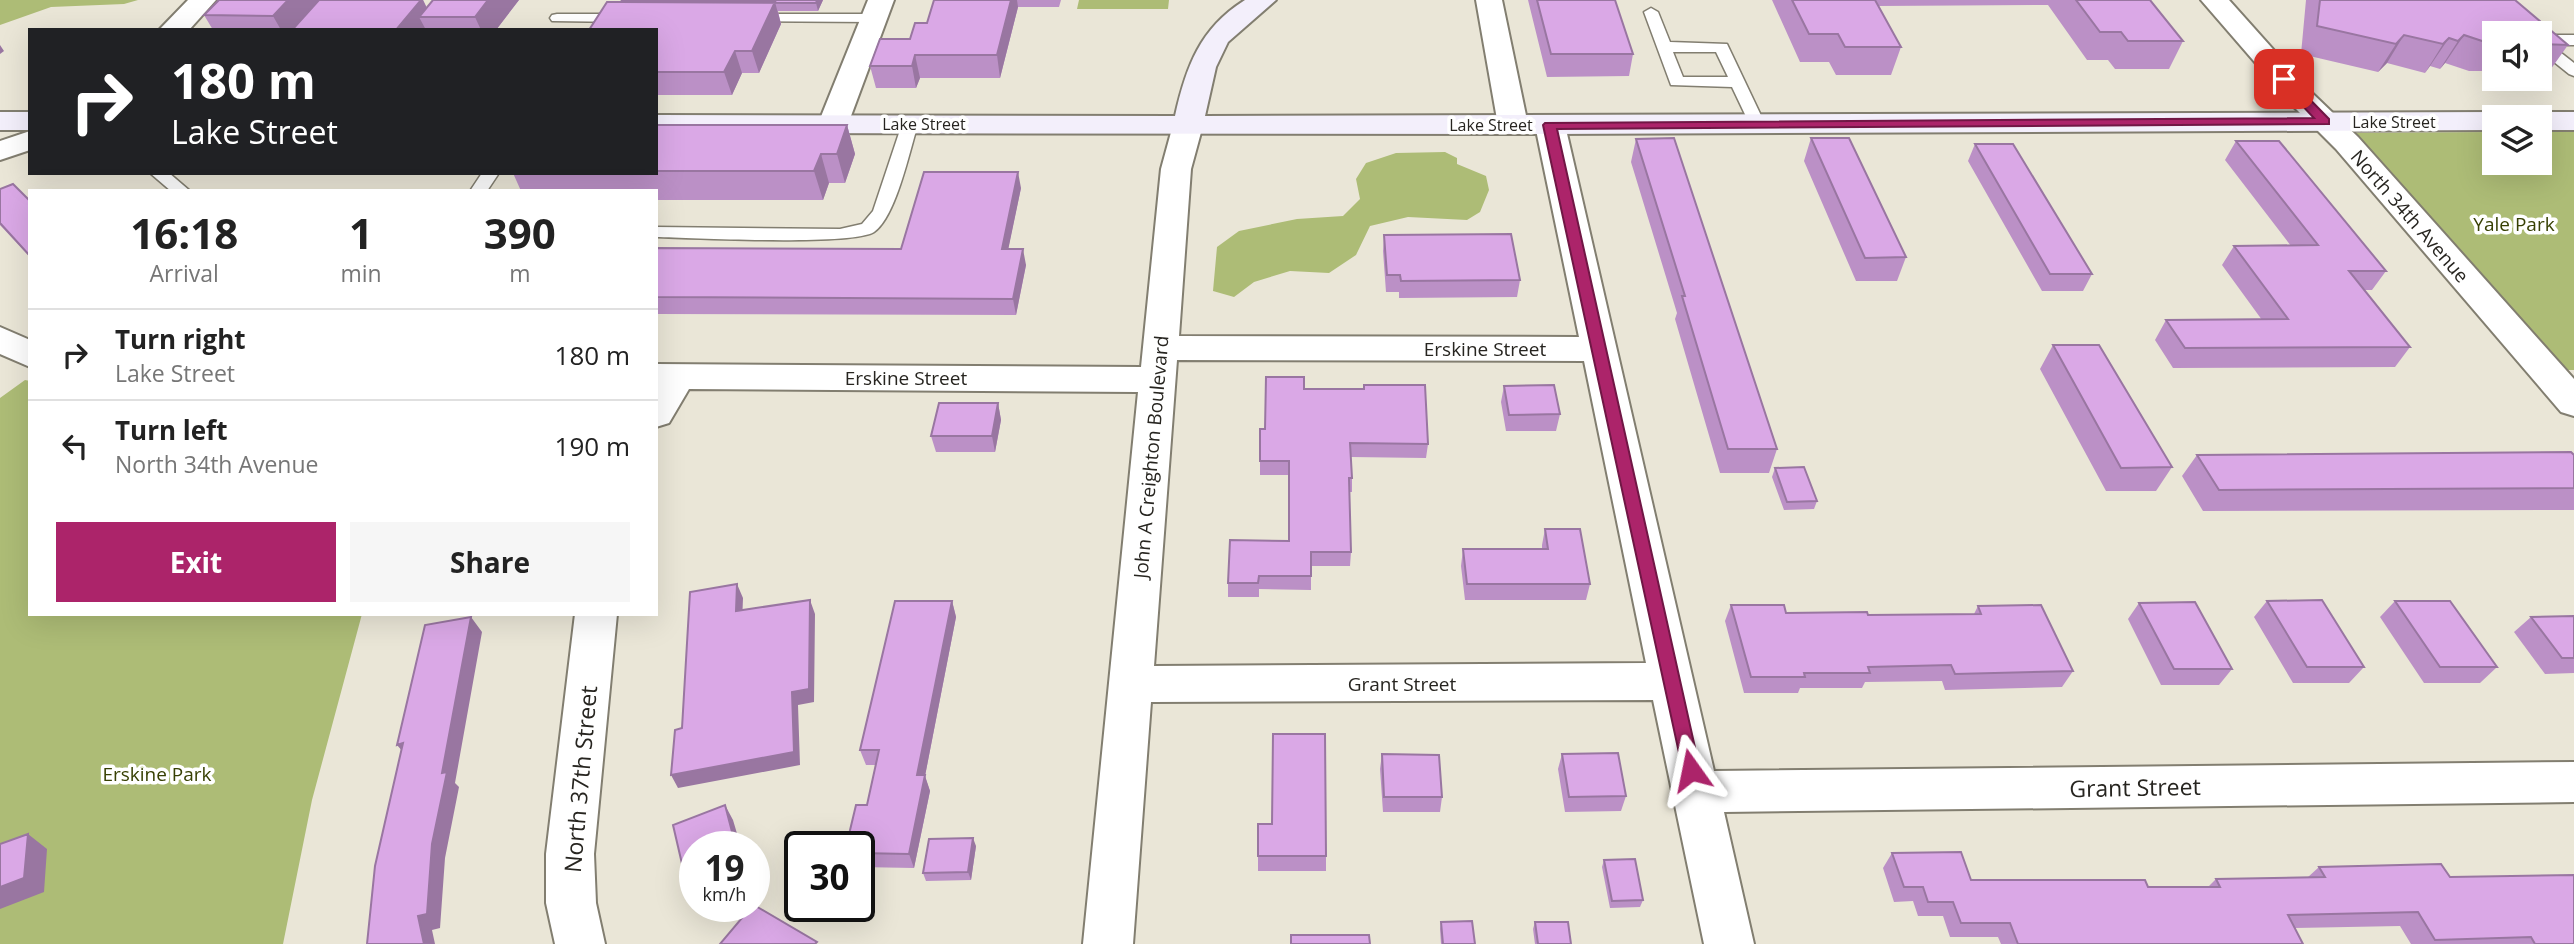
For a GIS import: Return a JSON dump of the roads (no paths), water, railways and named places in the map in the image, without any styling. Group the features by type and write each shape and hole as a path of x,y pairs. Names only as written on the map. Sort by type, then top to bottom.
{"main road":[{"name":"John A Creighton Boulevard","path":"1188,125 1205,55 1216,36 1241,13 1263,0"},
{"path":"0,121 28,121"},
{"name":"Lake Street","path":"658,124 1532,125 2482,121"},
{"path":"2552,121 2574,121"}],"street":[{"path":"175,28 203,0"},
{"path":"1489,0 1532,125 1599,349 1730,944"},
{"name":"North 34th Avenue","path":"2214,0 2569,392"},
{"path":"833,124 878,9"},
{"name":"John A Creighton Boulevard","path":"1108,944 1176,169 1188,125"},
{"path":"0,151 28,141"},
{"path":"0,339 28,354"},
{"name":"Erskine Street","path":"667,377 1599,349"},
{"path":"658,407 667,377"},
{"name":"North 37th Street","path":"579,944 571,903 570,854 596,616"},
{"name":"Grant Street","path":"1131,684 1534,684 1672,681"},
{"name":"Grant Street","path":"1696,792 2574,782"}],"lane":[{"path":"736,18 878,9"},
{"path":"1651,12 1677,82 1738,82"},
{"path":"557,18 640,18"},
{"path":"2552,41 2574,40"},
{"path":"1664,47 1722,47 1757,124"},
{"path":"2552,52 2574,71"},
{"path":"658,232 840,234 868,228 881,212 910,124"},
{"path":"161,175 179,189"}],"park label":[{"name":"Yale Park","path":"2514,224"},
{"name":"Erskine Park","path":"157,774"}]}
